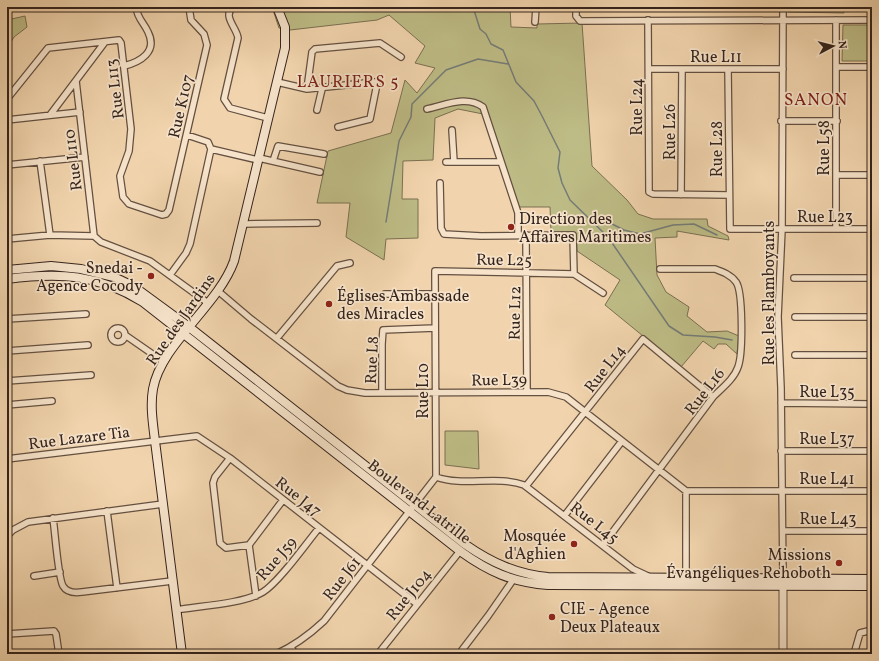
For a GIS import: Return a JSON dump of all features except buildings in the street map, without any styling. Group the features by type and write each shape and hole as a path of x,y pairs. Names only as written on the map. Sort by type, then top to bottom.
{"main road":[{"name":"Rue des Jardins","path":"182,654 154,441 152,398 154,384 164,362 188,327 218,291 230,271 244,224 268,118 278,82 286,37 282,17 277,7"},
{"name":"Boulevard Latrille","path":"7,270 36,267 65,267 86,270 114,277 147,296 188,327 413,508 460,551 481,565 512,580 548,585 783,582 872,579"},
{"name":"Boulevard Latrille","path":"7,279 52,274 95,280 123,291 143,302 183,335 413,508 476,552 516,572 548,577 686,578 872,586"}],"street":[{"path":"124,66 143,60 149,51 150,35 138,16 136,7"},
{"name":"Rue K107","path":"166,214 169,210 207,45 204,34 191,20 189,7"},
{"path":"233,7 229,13 230,20 237,32 238,38 224,99 230,108 268,118"},
{"path":"536,7 536,22"},
{"path":"576,7 577,19 582,21 783,19 872,20"},
{"name":"Rue les Flamboyants","path":"783,7 781,121 782,229 778,318 781,403 783,582"},
{"name":"Rue L24","path":"648,20 650,194 681,195"},
{"name":"Rue L58","path":"836,20 836,229"},
{"name":"Rue L113","path":"7,99 48,48 120,41 132,129 129,151 120,176 123,197 129,204 162,215 166,214"},
{"path":"50,115 106,42"},
{"path":"307,89 312,52 315,49 380,43 401,57"},
{"path":"837,67 872,67"},
{"name":"Rue L11","path":"649,69 783,69"},
{"name":"Rue L26","path":"681,195 682,69"},
{"name":"Rue L28","path":"728,69 730,229"},
{"name":"Rue L110","path":"76,81 94,236"},
{"path":"278,82 307,89 322,89 375,82 377,84 370,119 338,127"},
{"path":"317,110 322,89"},
{"path":"427,109 466,100 478,103 484,107 518,213 518,235"},
{"path":"7,120 80,112"},
{"path":"781,121 836,121"},
{"path":"452,130 454,162"},
{"path":"170,275 186,253 190,244 211,149 208,142 187,135"},
{"path":"273,161 278,146 324,154"},
{"path":"211,149 320,172"},
{"path":"7,165 84,157"},
{"path":"40,161 50,235"},
{"path":"446,162 502,162"},
{"path":"836,175 872,175"},
{"path":"440,183 441,228 444,234 573,235 574,274 602,293"},
{"path":"681,195 729,195"},
{"path":"244,224 317,223"},
{"name":"Rue L23","path":"730,229 872,229"},
{"path":"7,239 50,235 94,236 101,242 150,261 208,303"},
{"name":"Rue L12","path":"526,235 527,392"},
{"path":"277,338 337,266 350,263"},
{"name":"Rue L16","path":"603,545 713,397 734,375 738,367 741,353 739,288 731,276 715,269 660,269"},
{"name":"Rue L25","path":"434,270 574,274"},
{"name":"Rue L10","path":"434,270 436,477"},
{"path":"794,278 872,278"},
{"name":"Rue L39","path":"218,291 338,386 358,393 548,392 566,397 686,491"},
{"path":"386,294 435,294"},
{"path":"7,319 86,314"},
{"path":"795,317 872,317"},
{"name":"Rue L8","path":"382,393 382,344 384,330 435,328"},
{"path":"126,335 164,362"},
{"name":"Rue L14","path":"525,485 586,413 643,339 713,397"},
{"path":"7,351 88,345"},
{"path":"795,355 872,355"},
{"path":"7,381 91,375"},
{"path":"7,405 52,401"},
{"name":"Rue L35","path":"781,403 872,404"},
{"name":"Rue J47","path":"154,441 197,436 230,458 417,604"},
{"name":"Rue Lazare Tia","path":"7,459 154,441"},
{"path":"565,515 622,441"},
{"name":"Rue L37","path":"781,451 872,451"},
{"path":"230,458 215,477 214,483 220,543 226,548 249,545"},
{"path":"413,508 436,477 448,482 512,480 525,485"},
{"name":"Rue L45","path":"525,485 633,569 652,578"},
{"path":"686,578 686,491 781,491"},
{"name":"Rue L41","path":"781,491 872,491"},
{"path":"256,596 249,545 283,500"},
{"path":"7,536 13,530 28,522 163,504"},
{"name":"Rue J61","path":"276,654 291,647 324,621 413,508"},
{"path":"106,511 116,588"},
{"path":"53,518 63,586 73,593 172,581"},
{"name":"Rue J59","path":"176,610 256,596 274,583 319,528"},
{"name":"Rue L43","path":"783,531 872,531"},
{"name":"Rue J104","path":"378,654 460,551"},
{"path":"34,576 60,572"},
{"path":"459,654 488,616 512,580"},
{"path":"783,582 783,654"},
{"path":"854,654 860,633 872,630"},
{"path":"7,634 54,631 56,634 59,654"},
{"path":"291,647 295,654"}],"shaded area":[{"path":"272,7 510,7 511,27 537,28 537,24 582,23 592,166 627,200 638,214 653,219 707,219 708,226 728,236 729,240 677,231 677,237 655,238 657,275 666,292 689,307 687,316 707,332 727,331 739,336 737,354 726,344 718,344 714,349 703,341 681,367 605,305 620,280 577,251 576,233 551,232 550,207 514,207 483,114 458,109 435,118 433,160 403,161 402,199 418,199 418,238 386,239 384,260 346,237 350,203 317,203 328,151 391,133 405,80 417,93 435,68 415,63 425,46 389,15 377,20 290,30 279,28"},
{"path":"789,7 844,7 844,13 788,12"},
{"path":"25,16 27,27 14,37 7,49 7,20"},
{"path":"843,25 872,25 872,61 842,61"},
{"path":"445,431 478,431 479,469 445,465"}],"waterway":[{"path":"473,7 480,29 486,34 491,44 503,50 516,82 534,101 542,116 560,152 558,168 562,183 570,200 608,237 669,326 683,335 715,337 732,340"},
{"path":"386,222 399,141 411,117 412,104 446,70 478,59 508,64"},
{"path":"591,220 610,223 624,230 640,234 673,225 694,224 717,235"}],"place":[{"name":"Direction des Affaires Maritimes","path":"511,227"},
{"name":"Snedai - Agence Cocody","path":"151,276"},
{"name":"Églises Ambassade des Miracles","path":"329,304"},
{"name":"Mosquée d'Aghien","path":"574,544"},
{"name":"Missions Évangéliques Rehoboth","path":"839,563"},
{"name":"CIE - Agence Deux Plateaux","path":"552,617"}],"district":[{"name":"LAURIERS 5","path":"348,81"},
{"name":"SANON","path":"816,99"}]}
